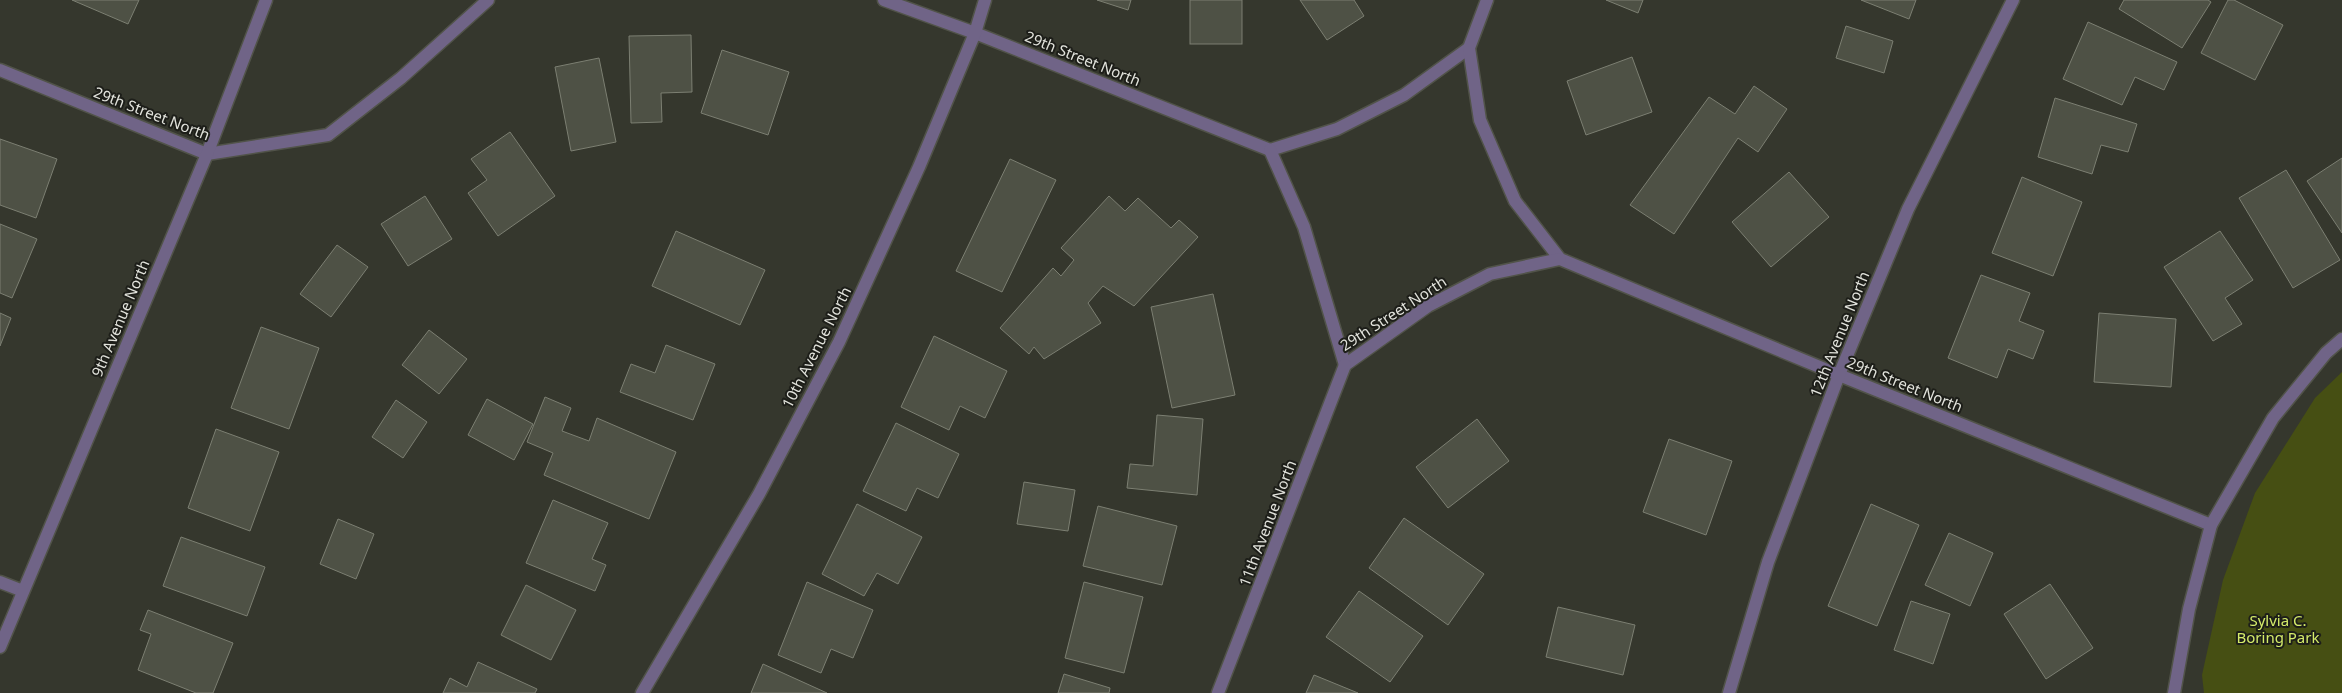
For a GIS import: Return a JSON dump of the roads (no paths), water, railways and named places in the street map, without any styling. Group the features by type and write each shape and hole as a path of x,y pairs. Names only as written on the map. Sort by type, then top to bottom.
{"street":[{"name":"9th Avenue North","path":"0,647 207,154 266,0"},
{"name":"29th Street North","path":"0,70 207,154 328,134 401,78 488,0"},
{"name":"29th Street North","path":"884,0 975,32 1270,150 1304,227 1346,364 1428,306 1490,274 1560,259 1839,375 2211,524"},
{"name":"10th Avenue North","path":"642,693 759,494 839,342 919,167 975,32 985,0"},
{"path":"1487,0 1469,48 1480,120 1515,200 1560,259"},
{"name":"12th Avenue North","path":"1728,693 1768,562 1839,375 1908,209 2012,0"},
{"path":"1270,150 1337,129 1404,95 1469,48"},
{"path":"2174,693 2189,609 2211,524 2273,418 2326,353 2342,338"},
{"name":"11th Avenue North","path":"1218,693 1346,364"},
{"path":"0,582 23,591"}],"park label":[{"name":"Sylvia C. Boring Park","path":"2278,628"}]}
